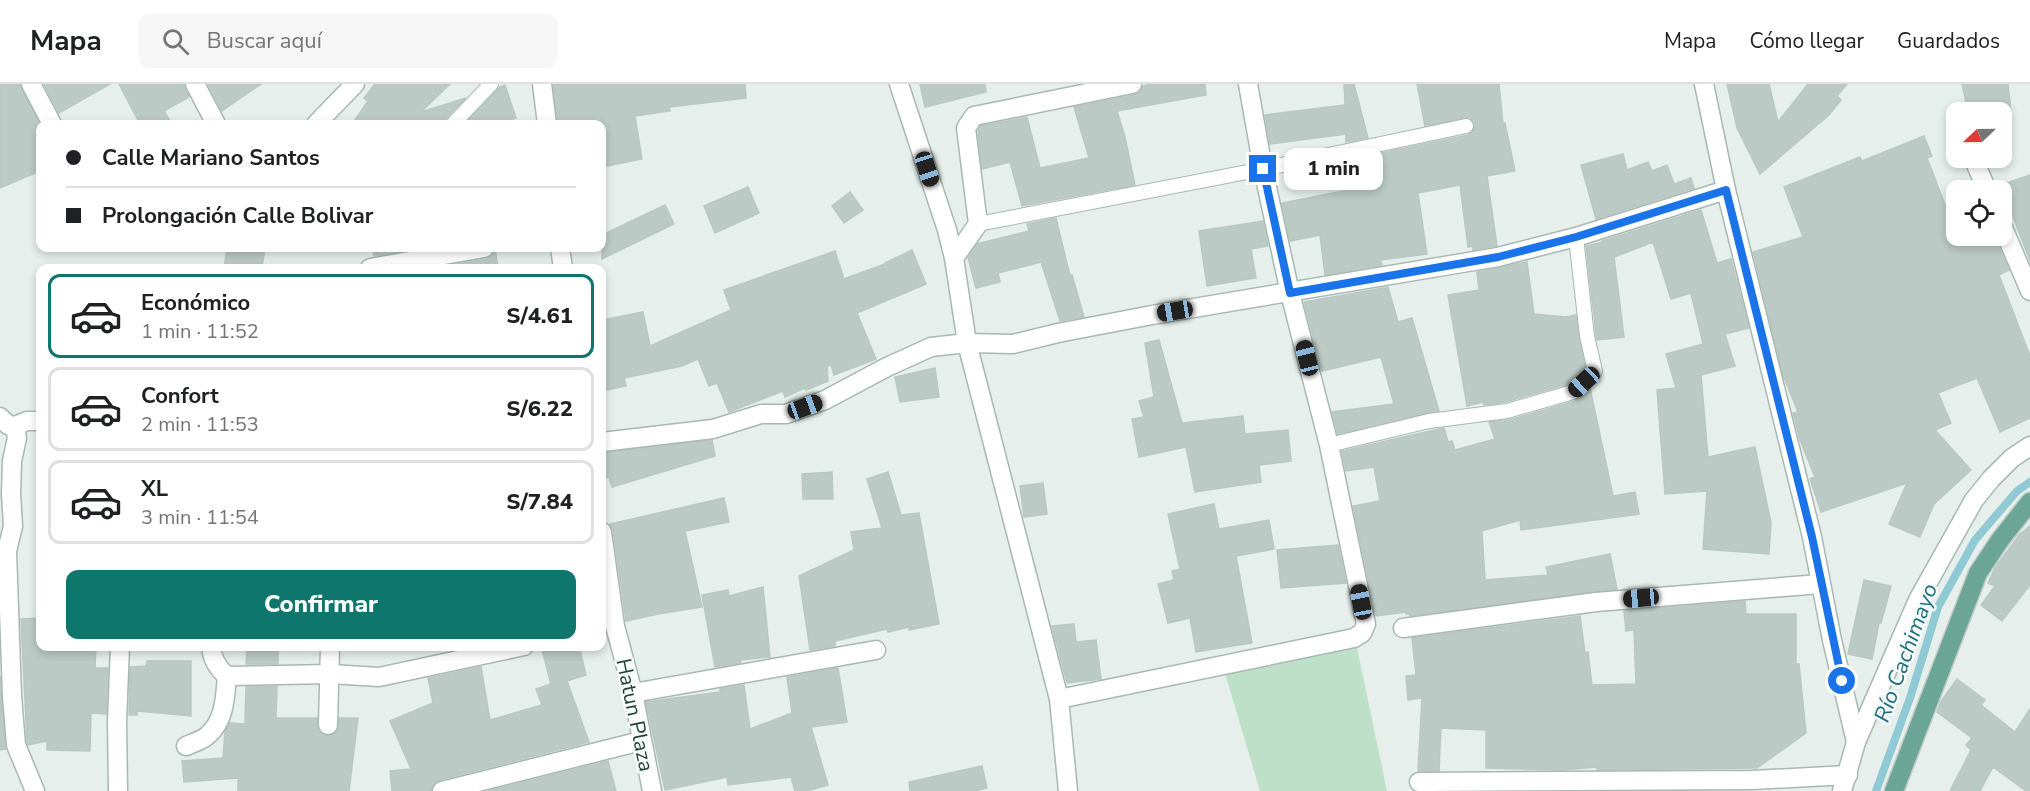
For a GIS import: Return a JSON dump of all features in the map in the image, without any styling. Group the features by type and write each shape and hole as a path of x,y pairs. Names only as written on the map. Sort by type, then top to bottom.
{"main road":[{"path":"1894,791 1978,573 2030,502"}],"street":[{"path":"30,84 50,120"},
{"path":"195,84 214,120"},
{"path":"320,120 355,84"},
{"path":"542,84 546,120"},
{"path":"898,84 947,230 954,258 967,343 1059,699 1068,791"},
{"path":"954,258 978,224 966,128 974,116 1132,84"},
{"path":"1059,699 1354,638 1362,633 1366,624 1329,445 1290,293 1263,169 1248,84"},
{"path":"1704,84 1726,190 1812,537 1856,742"},
{"path":"606,442 713,429 761,414 786,414 825,400 931,347 967,343 1013,345 1058,333 1152,315 1498,257 1576,237 1726,190"},
{"path":"2011,246 2030,291"},
{"path":"393,264 461,252"},
{"path":"35,791 16,745 11,685 7,551 13,526 12,461 17,438 8,422 36,421"},
{"path":"1419,782 1752,780 1845,783 1856,742 1918,600 1974,500 1990,479 2012,458 2030,446"},
{"path":"1403,628 1596,602 1821,584"},
{"name":"Hatun Plaza","path":"606,596 608,628 633,693 652,791"},
{"path":"633,693 876,650"},
{"path":"118,791 117,721 120,651"},
{"path":"186,746 208,736 224,708 223,673 214,661 212,651"},
{"path":"328,725 330,651"},
{"path":"223,673 379,677 501,651"},
{"path":"442,791 641,741"}],"lane":[{"path":"457,120 491,84"},
{"path":"978,224 1263,169 1466,126"},
{"path":"1329,445 1429,421 1507,411 1573,392 1595,371 1587,336 1576,237"}],"green space":[{"path":"1356,643 1387,791 1260,791 1224,670"}],"building":[{"path":"0,84 20,84 37,120 36,173 0,188"},
{"path":"44,84 110,84 59,113"},
{"path":"119,84 184,84 189,97 164,111 170,120 138,120"},
{"path":"208,84 261,84 222,111"},
{"path":"375,84 450,84 421,112 466,98 445,120 355,120 368,101 364,98"},
{"path":"553,84 745,84 746,98 669,107 670,111 635,116 642,159 606,166 606,120 558,120"},
{"path":"920,84 985,84 986,92 925,107"},
{"path":"1205,84 1206,95 1117,111 1135,185 1022,206 1010,162 982,169 978,131 981,126 1027,117 1040,168 1089,158 1074,107 1134,95 1140,92 1143,86"},
{"path":"1344,84 1354,84 1368,138 1346,142 1346,134 1270,144 1265,115 1345,105"},
{"path":"1417,84 1499,84 1503,124 1505,123 1515,171 1487,176 1497,246 1473,250 1473,246 1468,247 1460,185 1418,193 1427,254 1380,260 1382,265 1325,275 1320,235 1290,241 1282,203 1348,190 1347,160 1468,135 1474,129 1473,120 1468,117 1425,126"},
{"path":"1727,84 1769,84 1778,122 1808,84 1847,84 1837,96 1841,100 1829,115 1760,174 1737,128"},
{"path":"1962,84 2008,84 2010,102 1966,102"},
{"path":"505,85 516,118 469,120 500,87"},
{"path":"1924,136 1932,156 1927,158 1946,207 1946,246 1998,246 2009,270 1999,275 2030,356 2030,418 2000,432 1977,378 1938,393 1951,423 1935,430 1971,470 1934,504 1920,537 1889,524 1907,483 1821,512 1810,479 1815,477 1800,440 1793,413 1798,412 1783,375 1753,252 1803,237 1784,187 1860,157 1862,161"},
{"path":"1623,154 1627,170 1648,162 1652,171 1667,165 1674,184 1691,178 1694,188 1596,219 1581,165"},
{"path":"2030,175 2030,261 2012,214 2012,181"},
{"path":"748,187 759,213 715,233 704,206"},
{"path":"850,192 863,210 844,223 832,206"},
{"path":"665,205 674,224 602,259 602,252 606,252 606,233"},
{"path":"1701,210 1717,263 1731,259 1749,328 1725,334 1735,366 1701,375 1708,457 1755,447 1771,523 1769,554 1703,549 1707,491 1665,494 1657,390 1676,388 1666,354 1703,344 1691,293 1671,299 1653,242 1614,257 1624,337 1597,340 1586,246"},
{"path":"1056,218 1070,276 1072,275 1084,317 1060,321 1041,262 998,273 1000,282 976,288 968,258 977,244 1029,231 1027,224"},
{"path":"1263,221 1268,246 1251,249 1256,278 1207,286 1199,231"},
{"path":"912,250 926,284 857,313 876,359 834,375 831,365 827,366 828,381 785,397 783,391 729,412 717,383 709,386 698,359 682,366 624,378 626,386 606,390 606,319 643,312 650,346 731,310 724,290 835,251 844,279"},
{"path":"226,252 264,252 263,264 225,264"},
{"path":"374,252 398,252 374,256"},
{"path":"496,252 497,264 456,264 487,259"},
{"path":"1527,262 1534,314 1566,317 1576,315 1585,368 1568,384 1505,402 1484,405 1483,402 1467,406 1448,295 1479,290 1477,272"},
{"path":"1388,287 1398,322 1412,318 1439,411 1338,434 1332,412 1394,404 1381,357 1322,371 1304,302"},
{"path":"1159,340 1182,423 1243,416 1245,434 1288,430 1291,461 1259,465 1261,482 1195,492 1186,447 1139,457 1132,419 1144,417 1139,401 1154,397 1145,343"},
{"path":"935,368 939,397 900,402 895,377"},
{"path":"1590,388 1613,496 1635,492 1639,514 1521,530 1520,520 1482,531 1485,580 1548,575 1546,567 1610,554 1617,589 1410,616 1406,612 1376,616 1353,506 1380,501 1374,467 1346,471 1342,451 1444,428 1448,442 1452,441 1455,450 1495,439 1489,422 1509,420 1575,401"},
{"path":"712,440 715,456 612,487 609,477 606,478 606,453"},
{"path":"832,472 833,499 803,499 802,474"},
{"path":"888,472 901,515 919,513 939,624 909,630 909,627 888,632 887,629 835,641 835,646 810,650 799,576 854,550 851,532 882,528 867,479"},
{"path":"1043,483 1047,514 1024,517 1020,486"},
{"path":"724,498 729,522 685,531 702,607 626,621 613,530 610,524"},
{"path":"1214,504 1219,529 1269,520 1274,549 1236,556 1252,643 1196,652 1190,618 1168,623 1158,584 1174,580 1172,571 1180,569 1168,514"},
{"path":"2030,526 2030,585 2002,621 1981,605 1995,586 1988,583 1995,568 2019,535"},
{"path":"1338,545 1346,583 1281,588 1277,550"},
{"path":"1864,580 1891,586 1881,623 1879,623 1872,659 1848,654"},
{"path":"763,587 770,657 740,660 741,663 715,667 702,595 728,590 729,596"},
{"path":"1745,601 1746,614 1796,614 1796,664 1799,664 1806,733 1757,768 1597,770 1597,767 1562,770 1486,768 1486,730 1441,728 1439,771 1418,771 1422,698 1408,700 1406,676 1416,675 1412,638 1580,616 1592,685 1636,684 1634,630 1626,631 1624,611"},
{"path":"36,618 36,651 96,651 95,668 108,668 106,714 91,713 90,751 47,750 47,741 28,745 21,619"},
{"path":"1074,624 1076,642 1096,640 1101,679 1067,683 1052,626"},
{"path":"247,651 278,651 278,664 246,664"},
{"path":"542,651 580,651 586,675 567,681 589,742 439,780 434,783 431,791 392,791 390,771 411,769 390,721 433,703 428,678 481,667 490,720 542,705 536,689 551,684"},
{"path":"147,661 191,661 191,716 137,711 137,715 129,715 130,667 146,666"},
{"path":"838,668 847,722 811,727 828,785 807,791 795,791 791,777 728,785 727,777 665,790 646,702 720,692 720,689 744,685 750,729 792,713 787,677"},
{"path":"0,676 6,749 0,750"},
{"path":"1957,679 1985,700 1981,705 2015,732 2030,709 2030,791 2026,791 1993,767 1980,791 1950,791 1971,750 1966,745 1972,738 1937,712 1941,701"},
{"path":"277,686 276,718 317,718 318,731 328,736 337,731 339,718 358,718 349,791 238,791 238,778 184,782 182,761 223,758 225,732 230,723 245,724 246,687"},
{"path":"608,761 616,791 488,791"},
{"path":"982,766 987,788 975,791 910,791 909,782"}],"waterway":[{"name":"Río Cachimayo","path":"1876,791 1910,698 1938,607 1975,540 2017,491 2030,482"}],"route":[{"path":"1263,169 1290,293 1498,257 1576,237 1726,190 1812,537 1842,681"}]}
